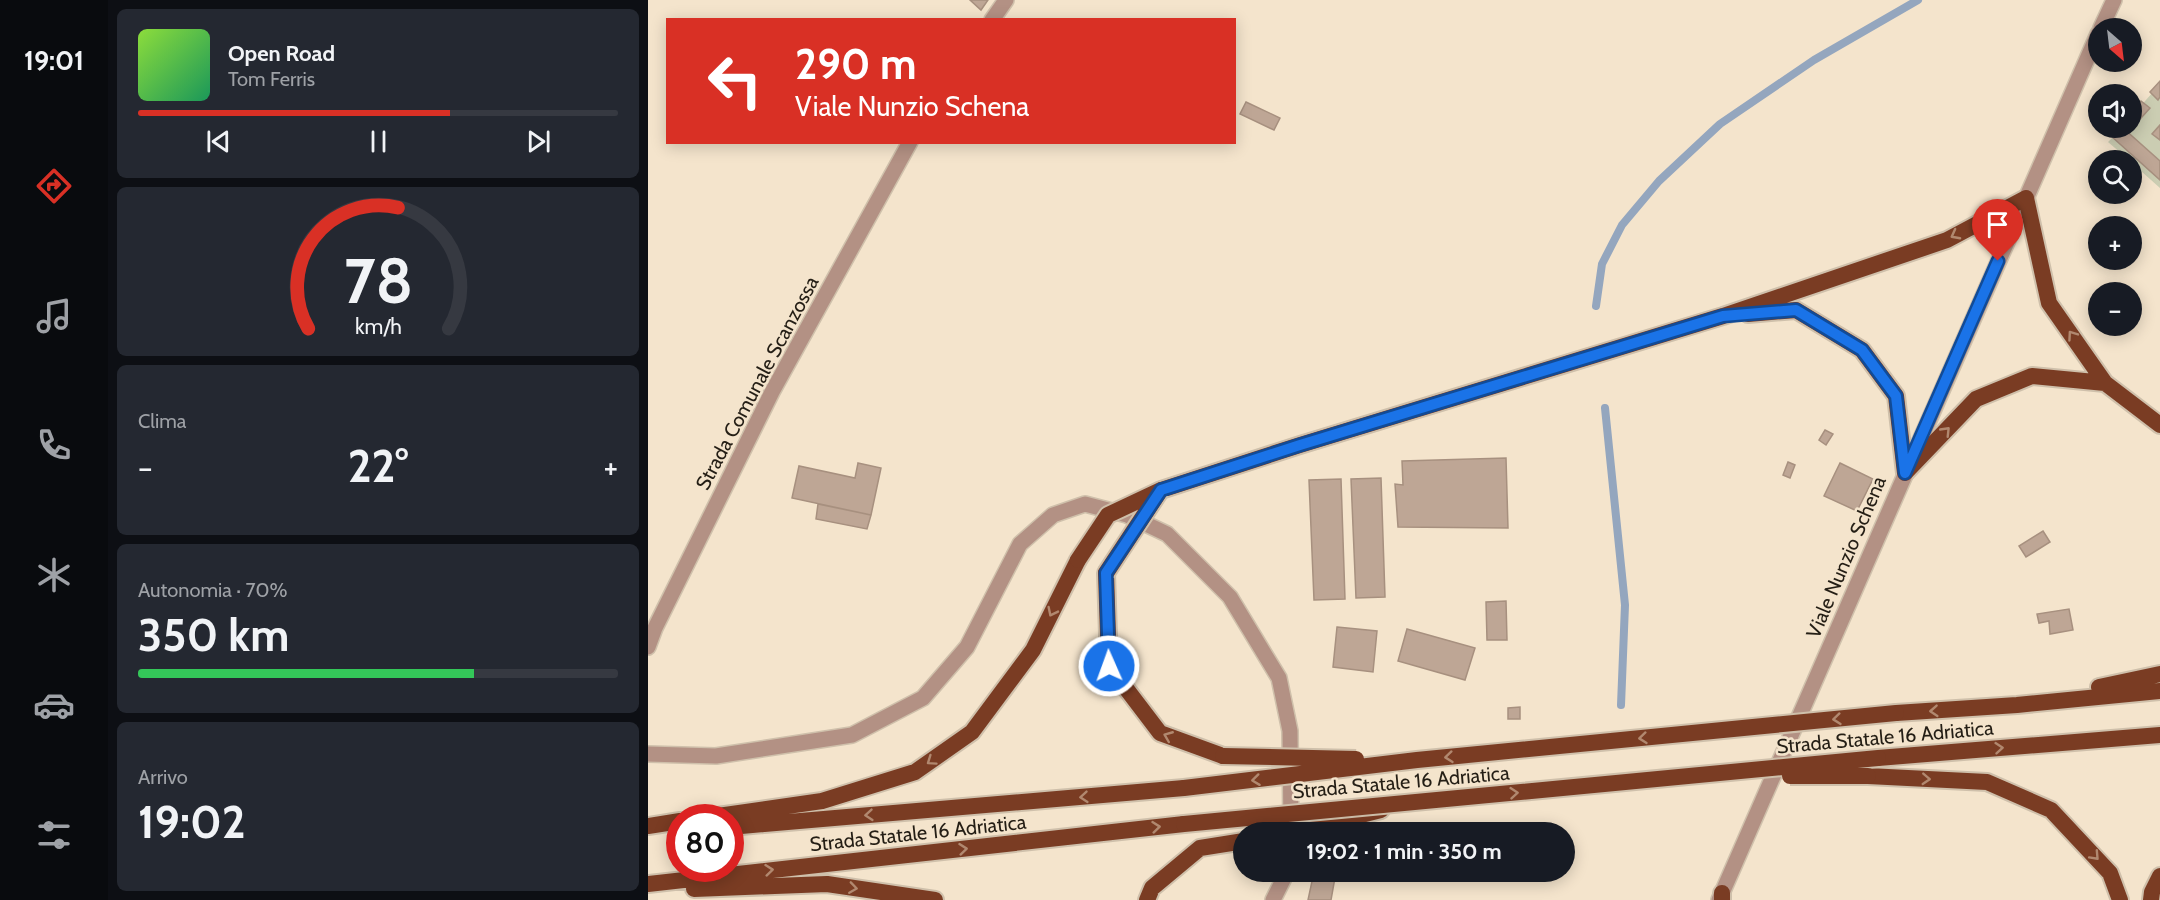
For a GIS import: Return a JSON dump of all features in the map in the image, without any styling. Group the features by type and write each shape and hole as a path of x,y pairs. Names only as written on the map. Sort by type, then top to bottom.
{"highway":[{"path":"744,812 822,801 915,772 972,732 1033,650 1078,560 1108,515 1161,490 1300,445 1723,316 1947,240 2026,198 2049,303 2105,383 2160,425"},
{"path":"1723,316 1796,310 1862,350 1896,396 1905,473"},
{"path":"1905,473 1976,399 2032,376 2105,383"},
{"path":"1161,490 1106,573 1109,666 1160,733 1223,756 1417,760"},
{"path":"2017,705 2160,674"},
{"name":"Strada Statale 16 Adriatica","path":"744,826 1184,788 1417,760 2160,691"},
{"name":"Strada Statale 16 Adriatica","path":"648,884 1184,824 1878,758 2160,735"},
{"path":"1705,775 1868,777 1987,782 2051,810 2110,873 2120,900"},
{"path":"1332,822 1407,803"},
{"path":"648,825 666,823"},
{"path":"648,834 666,832"},
{"path":"1147,900 1152,888 1200,848 1233,843"},
{"path":"2151,900 2152,892 2160,876"},
{"path":"648,890 827,884 934,900"}],"street":[{"path":"994,18 1006,0"},
{"path":"2106,18 2114,0"},
{"name":"Viale Nunzio Schena","path":"1721,898 2088,57"},
{"name":"Strada Comunale Scanzossa","path":"648,647 772,392 909,144"},
{"path":"648,754 716,756 852,735 923,698 967,647 1020,544 1053,515 1085,504 1127,515 1167,534 1230,597 1279,678 1290,731 1293,822"},
{"path":"1273,900 1282,882"}],"green space":[{"path":"2160,84 2160,188 2142,172 2142,150 2117,150 2108,142 2112,138 2142,138 2142,105"}],"building":[{"path":"970,0 988,0 981,10"},
{"path":"2160,81 2160,97 2158,100 2150,92"},
{"path":"1246,102 1280,118 1274,130 1240,114"},
{"path":"2142,102 2150,108 2142,117"},
{"path":"2160,125 2160,140 2152,134"},
{"path":"2113,138 2134,138 2160,161 2160,180 2142,164 2142,150 2127,150"},
{"path":"1825,430 1833,434 1826,445 1819,440"},
{"path":"1506,458 1508,528 1398,527 1395,484 1403,485 1402,461"},
{"path":"1788,462 1795,465 1790,478 1783,475"},
{"path":"858,463 881,468 871,515 792,498 799,466 855,478"},
{"path":"1840,463 1873,479 1857,511 1824,496"},
{"path":"1381,478 1385,597 1356,598 1351,479"},
{"path":"1341,479 1345,599 1314,600 1309,480"},
{"path":"818,504 871,515 867,529 816,519"},
{"path":"2043,531 2050,542 2026,557 2019,546"},
{"path":"1506,601 1507,640 1487,640 1486,602"},
{"path":"2069,609 2073,630 2050,634 2049,621 2039,623 2037,614"},
{"path":"1337,627 1377,631 1373,672 1333,667"},
{"path":"1407,629 1475,648 1465,680 1398,661"},
{"path":"1520,707 1520,719 1508,719 1508,708"},
{"path":"1312,882 1334,882 1331,900 1308,900"}],"waterway":[{"path":"1596,306 1602,264 1622,225 1659,181 1720,124 1814,60 1918,0"},
{"path":"1605,408 1625,605 1621,705"}],"route":[{"path":"1109,666 1106,573 1161,490 1300,445 1723,316 1796,310 1862,350 1896,396 1905,473 1998,261"}]}
